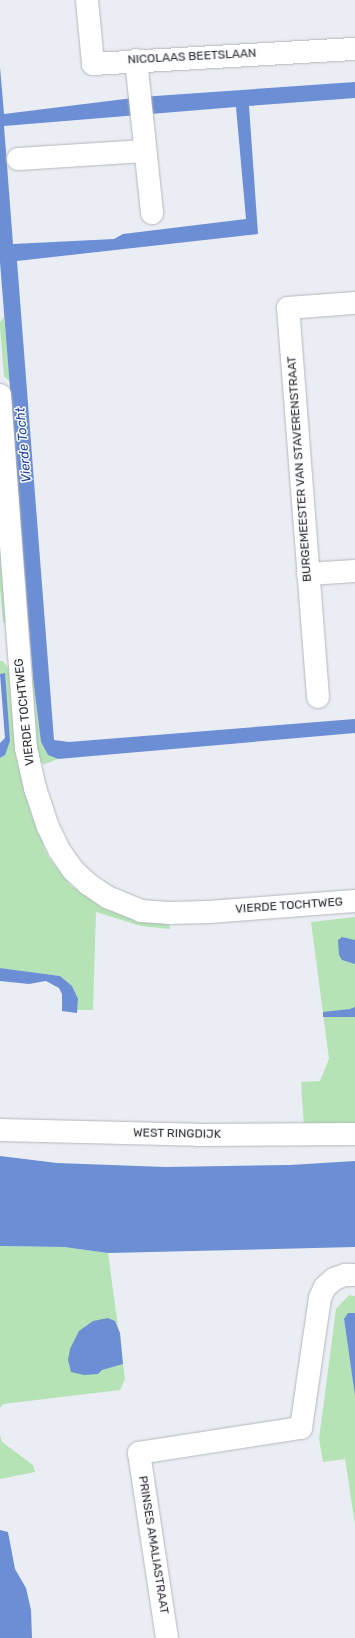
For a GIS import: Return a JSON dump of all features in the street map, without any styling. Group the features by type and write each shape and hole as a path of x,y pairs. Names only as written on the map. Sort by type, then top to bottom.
{"street":[{"name":"NICOLAAS BEETSLAAN","path":"87,0 94,64 136,60 355,49"},
{"path":"136,60 152,213"},
{"path":"18,159 145,151"},
{"name":"BURGEMEESTER VAN STAVERENSTRAAT","path":"318,697 288,308 355,303"},
{"name":"VIERDE TOCHTWEG","path":"0,395 26,748 35,788 48,827 64,856 78,874 107,897 142,911 168,913 209,912 355,901"},
{"path":"308,574 355,570"},
{"name":"WEST RINGDIJK","path":"0,1130 198,1135 355,1134"},
{"name":"PRINSES AMALIASTRAAT","path":"167,1638 139,1452 301,1428 320,1298 325,1287 334,1279 344,1275 355,1275"}],"green space":[{"path":"4,317 10,382 4,376 0,322"},
{"path":"0,494 9,619 3,623 0,587"},
{"path":"0,661 3,661 13,675 44,848 49,858 70,885 96,903 118,913 169,919 170,929 141,926 96,912 93,1010 77,1010 78,999 60,976 0,968 0,758 5,755 5,673 0,674"},
{"path":"33,678 41,742 48,755 58,759 45,764 36,762 27,685"},
{"path":"355,917 355,1125 304,1127 301,1082 320,1081 329,1059 311,922"},
{"path":"0,1246 64,1247 108,1253 125,1379 120,1390 3,1404 0,1408"},
{"path":"349,1295 355,1296 355,1313 348,1313 344,1320 355,1396 355,1524 345,1459 323,1462 319,1439 336,1309"},
{"path":"0,1435 2,1442 33,1465 35,1472 0,1479"}],"water":[{"name":"Vierde Tocht","path":"0,67 4,114 141,97 355,82 355,98 249,106 258,234 17,261 54,740 69,742 355,719 355,733 58,759 48,755 41,742 33,678 0,262","holes":["236,107 246,219 123,234 114,239 13,244 4,126"]},
{"path":"5,673 10,741 5,755 0,758 0,743 5,738 0,674"},
{"path":"342,937 355,940 355,964 342,960 339,955 338,940"},
{"path":"0,968 60,976 72,986 78,999 77,1013 62,1011 62,994 59,988 46,981 29,984 0,981"},
{"path":"355,1007 355,1017 323,1017 323,1012 350,1009"},
{"path":"0,1156 57,1163 165,1167 290,1165 355,1161 355,1247 108,1253 64,1247 0,1246"},
{"path":"348,1313 355,1313 355,1396 344,1319"},
{"path":"108,1318 115,1321 120,1333 123,1364 102,1370 98,1374 84,1375 71,1372 68,1360 70,1349 79,1331 93,1321"},
{"path":"0,1530 8,1532 15,1569 26,1588 31,1610 32,1638 0,1638"}]}
